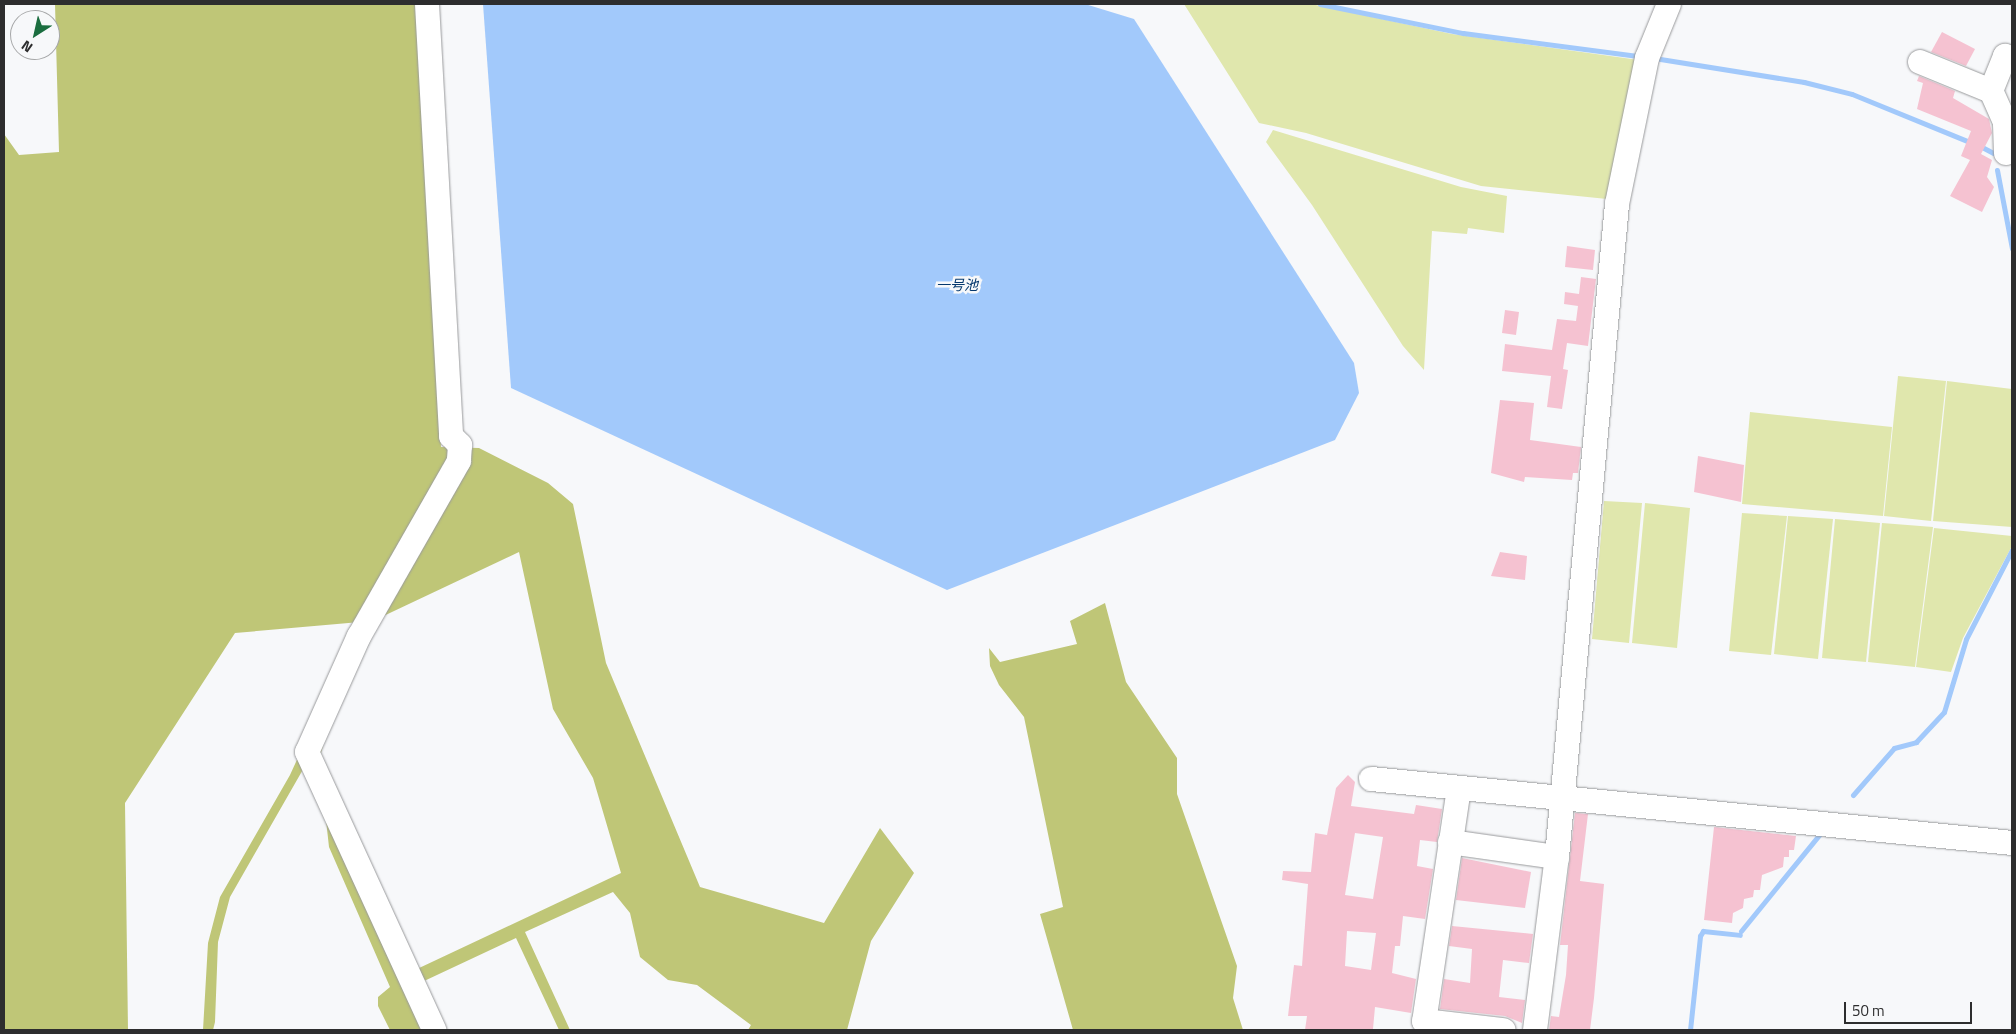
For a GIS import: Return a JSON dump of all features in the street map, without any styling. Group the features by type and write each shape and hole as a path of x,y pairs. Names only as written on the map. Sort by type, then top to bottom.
{"street":[{"path":"427,4 451,436 460,445 459,462 359,636 307,752 434,1030"},
{"path":"1535,1030 1557,857 1617,204 1647,58 1669,4"},
{"path":"1991,91 2005,56 2012,61"},
{"path":"1920,62 1991,91 2005,122 2006,153"},
{"path":"1371,779 2012,843"},
{"path":"1458,788 1419,1026 1503,1030"},
{"path":"1450,842 1557,857"}],"green space":[{"path":"55,4 417,4 441,447 479,448 548,483 573,504 606,663 700,887 824,923 880,828 914,873 871,941 847,1030 748,1030 751,1025 697,985 668,980 640,957 630,913 613,892 525,932 570,1030 559,1030 516,938 422,982 444,1030 390,1030 378,1006 378,997 390,987 329,847 325,811 305,766 230,897 218,942 215,1022 213,1030 203,1030 208,943 220,897 290,775 360,622 235,633 125,803 128,1030 4,1030 4,134 19,155 59,152 57,60 60,60 60,10 55,10","holes":["519,552 553,709 593,778 621,873 417,969 319,760 339,688 375,620"]},
{"path":"1184,4 1311,4 1452,34 1639,60 1607,199 1481,186 1306,133 1259,123"},
{"path":"1273,130 1461,187 1507,196 1504,233 1468,228 1467,234 1432,231 1424,370 1403,346 1312,205 1266,142"},
{"path":"1898,376 1946,381 1931,521 1884,516"},
{"path":"1947,381 2012,389 2012,527 1933,521"},
{"path":"1750,412 1892,427 1883,516 1742,504"},
{"path":"1604,501 1642,503 1629,643 1592,639"},
{"path":"1645,503 1690,508 1677,648 1632,643"},
{"path":"1742,513 1787,516 1771,655 1729,651"},
{"path":"1788,516 1833,519 1818,659 1774,654"},
{"path":"1835,519 1880,523 1866,662 1822,658"},
{"path":"1882,523 1933,527 1915,667 1868,662"},
{"path":"1934,528 2012,536 2012,546 1963,638 1951,672 1916,667"},
{"path":"1105,603 1126,682 1177,758 1177,794 1237,966 1233,998 1243,1030 1073,1030 1040,914 1063,907 1024,717 999,685 990,666 989,648 1000,662 1077,644 1070,621"}],"water":[{"name":"一号池","path":"483,4 1085,4 1134,19 1354,363 1359,393 1335,440 947,590 511,388"}],"building":[{"path":"1942,32 1975,49 1966,66 1931,52"},
{"path":"1919,76 1955,91 1953,98 1989,119 1992,133 1981,154 1992,160 1987,177 1994,187 1982,212 1950,196 1970,160 1961,156 1971,131 1917,109 1923,83 1917,81"},
{"path":"1567,246 1595,250 1593,270 1565,267"},
{"path":"1581,277 1596,279 1588,346 1567,343 1563,369 1568,370 1562,409 1547,407 1551,376 1502,371 1505,344 1552,350 1557,319 1576,321 1578,306 1564,304 1565,292 1579,294"},
{"path":"1505,310 1519,312 1516,335 1502,333"},
{"path":"1500,400 1534,403 1530,440 1581,447 1578,473 1573,473 1572,480 1525,477 1524,482 1491,473"},
{"path":"1698,456 1744,465 1741,502 1694,492"},
{"path":"1500,552 1527,556 1525,580 1491,576"},
{"path":"1348,775 1355,782 1351,806 1414,814 1416,805 1442,809 1437,842 1420,840 1417,866 1433,869 1425,919 1403,916 1400,946 1395,946 1392,973 1416,979 1411,1013 1375,1007 1373,1029 1305,1030 1307,1016 1288,1016 1294,965 1302,966 1308,884 1282,880 1283,871 1311,872 1315,833 1327,835 1336,788","holes":["1355,833 1383,837 1373,899 1345,895","1347,931 1376,933 1371,970 1345,966"]},
{"path":"1575,813 1588,814 1580,881 1604,884 1594,998 1590,1030 1549,1030 1551,1016 1559,1017 1566,975 1568,945 1560,945"},
{"path":"1714,827 1796,836 1794,850 1789,850 1789,857 1784,857 1783,867 1762,875 1760,890 1754,890 1753,897 1744,899 1743,908 1733,913 1732,923 1704,920"},
{"path":"1462,858 1531,872 1525,908 1456,900"},
{"path":"1452,926 1533,934 1529,963 1503,960 1499,997 1525,1000 1522,1023 1505,1016 1440,1009 1444,979 1470,983 1472,949 1449,946"}],"waterway":[{"path":"1320,4 1463,33 1637,56"},
{"path":"1654,58 1804,82 1852,94 1972,143"},
{"path":"1980,146 1993,153"},
{"path":"1997,170 2012,249"},
{"path":"1853,795 1894,748 1916,742 1944,712 1966,639 2012,550"},
{"path":"1741,931 1823,830"},
{"path":"1690,1030 1700,936 1703,931 1740,935"}]}
